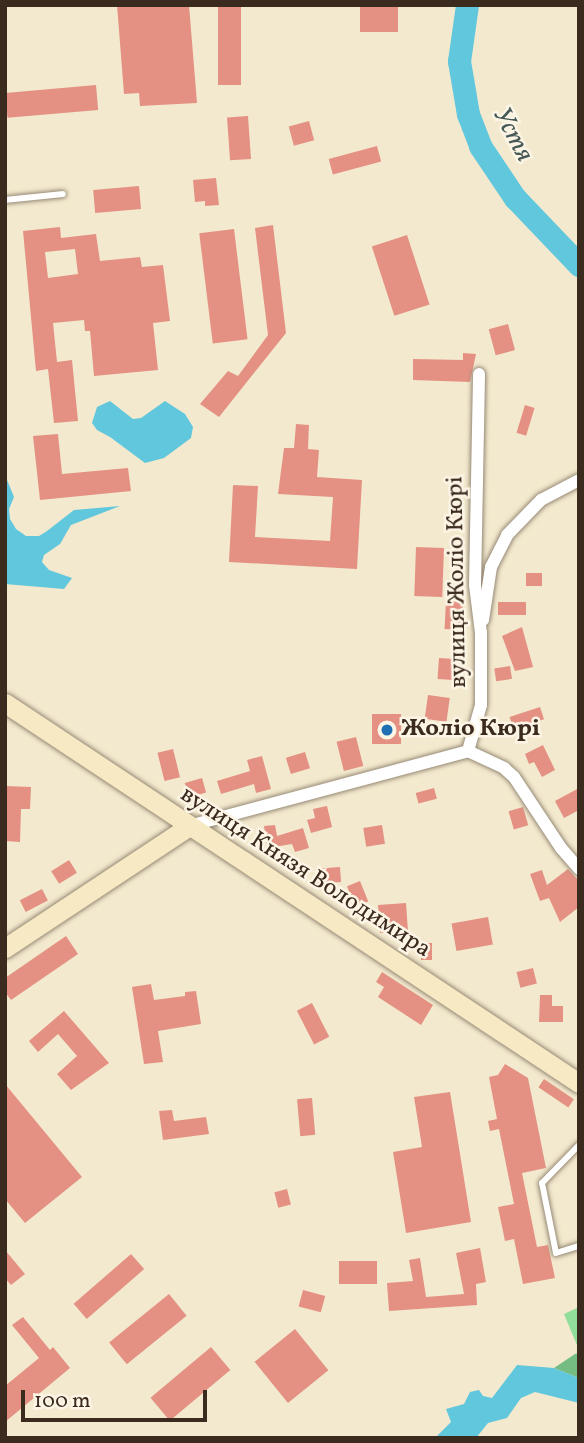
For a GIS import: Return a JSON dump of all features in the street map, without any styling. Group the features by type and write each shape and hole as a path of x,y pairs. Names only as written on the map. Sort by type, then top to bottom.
{"main road":[{"name":"вулиця Князя Володимира","path":"5,703 579,1083"},
{"path":"5,948 189,826"}],"street":[{"name":"вулиця Жоліо Кюрі","path":"468,751 481,705 481,634 475,585 479,373"},
{"path":"481,634 491,567 506,535 541,500 579,480"},
{"path":"189,826 468,751 504,768 514,777 561,848 579,869"}],"lane":[{"path":"5,200 63,194"},
{"path":"579,1145 541,1183 556,1253 579,1246"}],"green space":[{"path":"579,1307 579,1350 564,1314"},
{"path":"579,1353 579,1378 554,1368 575,1354"}],"water":[{"path":"110,401 133,419 141,418 165,401 185,414 193,427 191,438 164,458 145,463 97,430 92,423 97,407"},
{"path":"5,475 14,497 9,509 10,519 16,529 26,536 39,536 74,510 120,506 71,525 60,544 44,555 42,562 49,570 72,578 64,589 5,584"},
{"path":"517,1365 554,1368 579,1378 579,1403 535,1392 521,1398 507,1418 488,1423 476,1438 435,1438 451,1422 446,1409 464,1404 470,1392 479,1390 483,1396 492,1398"}],"building":[{"path":"117,5 189,5 197,103 140,106 139,93 124,94"},
{"path":"218,5 241,5 241,85 218,85"},
{"path":"360,5 398,5 398,32 360,32"},
{"path":"96,85 98,110 8,118 5,93"},
{"path":"248,116 251,159 230,160 227,117"},
{"path":"309,121 314,140 294,146 289,126"},
{"path":"377,146 381,161 333,174 329,159"},
{"path":"216,178 219,205 205,206 205,201 195,202 193,180"},
{"path":"139,186 141,209 95,213 93,190"},
{"path":"273,225 286,333 219,417 200,404 228,371 238,376 268,335 255,228"},
{"path":"60,227 61,238 96,234 100,261 140,257 142,267 163,265 170,321 153,323 158,370 94,376 90,331 85,331 84,320 53,323 57,362 72,360 78,421 54,423 48,369 36,371 23,231","holes":["75,249 78,274 48,278 45,252"]},
{"path":"234,229 248,339 213,343 199,233"},
{"path":"407,235 430,304 394,316 372,246"},
{"path":"508,324 515,350 496,355 489,329"},
{"path":"463,353 476,354 470,382 413,380 413,359 463,360"},
{"path":"525,405 535,408 526,436 517,433"},
{"path":"296,424 309,425 308,449 319,450 317,477 362,480 357,569 229,562 233,485 258,486 255,537 330,541 333,497 278,494 284,448 294,448"},
{"path":"58,434 62,474 128,468 131,491 40,500 33,436"},
{"path":"416,547 444,548 442,597 414,596"},
{"path":"526,573 542,573 542,586 526,586"},
{"path":"446,601 463,602 462,630 445,629"},
{"path":"498,602 526,602 526,615 498,615"},
{"path":"522,627 533,667 515,671 502,636"},
{"path":"439,658 455,659 453,680 438,679"},
{"path":"510,666 512,679 496,681 494,669"},
{"path":"428,695 450,698 446,722 425,719"},
{"path":"540,707 544,719 514,729 510,717"},
{"name":"Жоліо Кюрі","path":"372,714 401,714 401,744 372,744"},
{"path":"356,737 363,766 344,771 337,742"},
{"path":"543,745 555,770 542,777 534,762 529,764 525,754"},
{"path":"173,749 180,777 164,781 157,753"},
{"path":"305,752 310,768 291,774 286,758"},
{"path":"262,756 271,789 256,793 254,784 221,794 217,781 250,771 247,760"},
{"path":"202,778 206,792 189,797 185,783"},
{"path":"5,786 31,787 30,809 21,809 20,842 5,841"},
{"path":"434,788 437,799 418,804 416,793"},
{"path":"579,788 579,810 564,818 555,801"},
{"path":"327,806 332,827 311,833 307,820 315,818 313,809"},
{"path":"523,807 528,825 514,829 509,811"},
{"path":"275,825 277,836 303,828 309,848 295,852 292,844 267,848 264,826"},
{"path":"382,825 385,844 366,847 363,828"},
{"path":"69,860 77,873 59,884 51,871"},
{"path":"340,867 341,882 317,884 316,869"},
{"path":"568,869 579,881 579,907 560,922 549,898 540,901 530,874 542,870 547,885"},
{"path":"360,881 368,901 355,907 347,886"},
{"path":"42,889 48,901 26,912 20,900"},
{"path":"406,903 408,931 380,933 378,905"},
{"path":"488,917 493,945 456,951 452,923"},
{"path":"66,936 78,954 11,1000 5,992 5,978"},
{"path":"421,943 432,943 432,960 421,960"},
{"path":"533,968 537,984 520,988 517,972"},
{"path":"382,972 433,1005 421,1025 378,997 384,987 376,982"},
{"path":"151,984 154,1000 185,996 185,992 196,991 201,1024 158,1031 163,1062 144,1064 132,987"},
{"path":"540,995 552,995 552,1006 563,1006 563,1022 539,1022"},
{"path":"312,1003 329,1037 314,1045 297,1011"},
{"path":"64,1011 109,1063 71,1090 57,1074 77,1056 58,1034 38,1052 29,1041"},
{"path":"505,1064 528,1078 546,1168 522,1173 537,1247 548,1245 555,1278 523,1284 514,1239 505,1241 498,1207 514,1204 499,1129 490,1131 488,1121 497,1119 489,1077 498,1075"},
{"path":"544,1079 574,1099 568,1107 538,1087"},
{"path":"5,1084 82,1177 25,1223 5,1199"},
{"path":"450,1092 471,1222 406,1233 393,1152 422,1147 414,1097"},
{"path":"312,1098 315,1135 300,1136 297,1099"},
{"path":"172,1110 174,1121 206,1117 209,1134 163,1140 159,1111"},
{"path":"287,1189 291,1205 278,1208 274,1192"},
{"path":"480,1248 486,1282 476,1284 477,1305 389,1311 387,1283 413,1281 409,1260 420,1258 426,1297 464,1294 456,1253"},
{"path":"5,1250 25,1274 11,1285 5,1278"},
{"path":"131,1254 144,1269 87,1319 74,1304"},
{"path":"339,1261 377,1261 377,1284 339,1284"},
{"path":"303,1290 325,1296 321,1312 299,1306"},
{"path":"169,1294 187,1316 127,1364 109,1342"},
{"path":"23,1317 50,1350 53,1347 70,1368 5,1422 5,1386 39,1358 12,1325"},
{"path":"295,1329 328,1370 288,1403 255,1362"},
{"path":"211,1347 230,1370 170,1421 150,1398"}],"waterway":[{"name":"Устя","path":"467,5 459,61 468,114 480,146 515,198 579,265"}],"place":[{"name":"Жоліо Кюрі","path":"387,730"}]}
